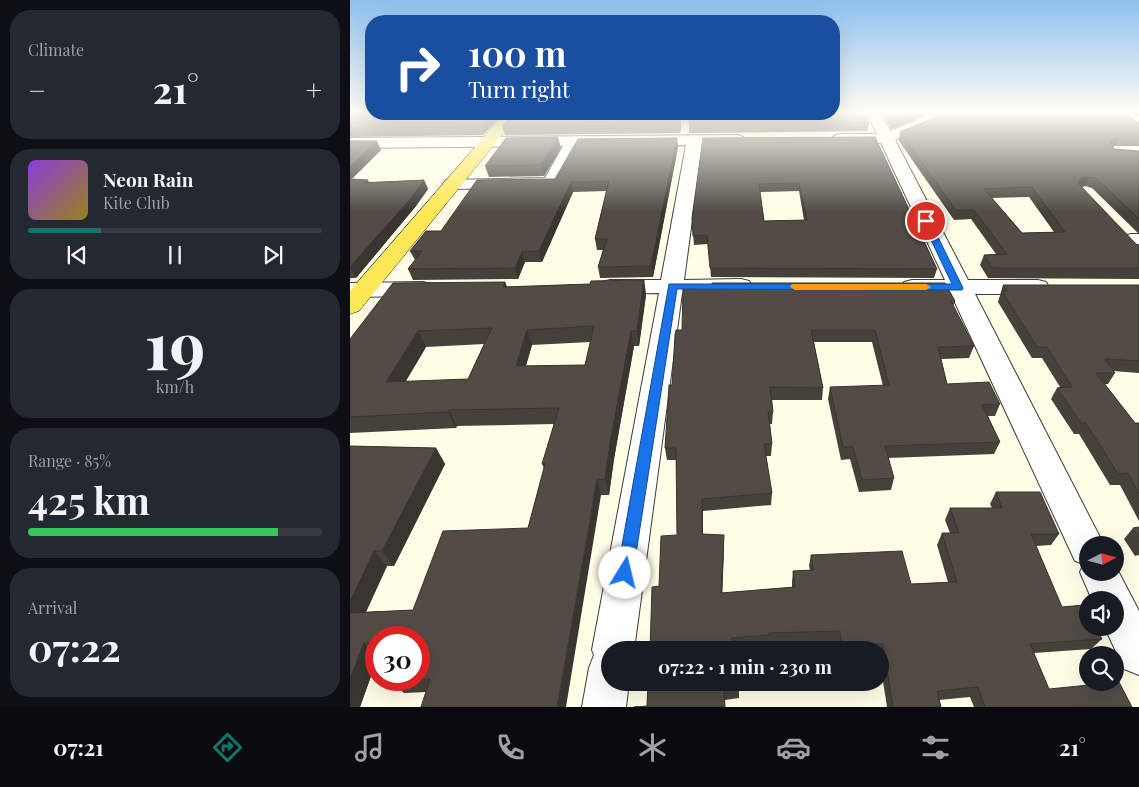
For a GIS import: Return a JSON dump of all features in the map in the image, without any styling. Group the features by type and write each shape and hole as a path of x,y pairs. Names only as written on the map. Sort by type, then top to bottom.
{"main road":[{"path":"354,296 484,146"}],"street":[{"path":"452,184 551,183 571,146"},
{"path":"614,641 694,146"},
{"path":"890,146 1081,536"},
{"path":"592,287 761,286"},
{"path":"889,287 1063,287"},
{"path":"354,296 442,289"},
{"path":"1124,623 1139,654"},
{"path":"604,707 606,691"}],"building":[{"path":"350,146 372,146 350,167"},
{"path":"500,146 553,146 541,165 485,166"},
{"path":"574,146 675,146 651,266 598,267 607,239 595,239 609,181 571,182 539,251 522,252 515,268 408,269 422,251 410,251 426,231 441,231 477,180 555,179"},
{"path":"702,146 879,146 937,269 710,268 707,235 693,236 692,218","holes":["799,183 807,220 764,221 759,184"]},
{"path":"910,146 1112,146 1114,149 1139,151 1139,219 1096,178 1081,178 1078,183 1139,245 1139,268 992,268 984,255 1007,254 974,210 956,210","holes":["1032,187 1065,232 1022,233 984,189"]},
{"path":"350,179 368,180 365,183 424,180 412,197 350,267"},
{"path":"644,280 637,331 631,331 605,479 597,480 557,707 421,707 426,691 430,691 430,626 365,626 365,643 350,679 350,613 413,610 443,531 528,528 545,464 542,464 559,408 449,410 448,412 350,417 350,339 393,283 505,282 503,287 590,284 591,281","holes":["594,326 585,365 516,366 527,330","492,328 468,379 386,382 418,331"]},
{"path":"712,283 945,283 955,301 951,301 974,346 938,347 947,384 989,382 1000,404 982,405 1000,442 885,446 894,478 862,480 853,447 843,447 830,387 889,385 875,330 811,330 823,388 770,387 773,412 768,412 772,444 764,444 772,493 702,499 702,534 724,535 721,593 795,587 793,571 813,570 811,555 902,551 911,584 957,582 942,533 959,533 950,508 1002,508 996,492 1040,492 1059,534 1031,534 1062,607 1079,605 1079,636 1100,636 1102,639 1030,644 1049,689 1079,686 1079,691 1124,691 1132,707 985,707 978,687 937,691 941,707 893,707 889,682 889,641 841,641 840,631 769,633 769,635 732,638 732,641 650,641 652,587 659,586 661,536 677,535 676,448 665,448 669,385 672,385 675,335 676,330 682,330 683,287 712,286"},
{"path":"1003,285 1139,285 1139,361 1105,359 1115,373 1096,373 1135,423 1139,423 1139,494 1128,473 1118,474 1086,423 1081,423 1057,388 1072,387 1047,347 1037,347 1002,291 1007,291"},
{"path":"350,446 436,448 382,551 374,551 350,602"},
{"path":"1139,527 1139,537 1133,528"},
{"path":"648,691 724,691 725,707 634,707 647,706"}],"slow traffic":[{"path":"795,287 926,287"}],"route":[{"path":"625,573 672,286 958,288 926,221"}]}
